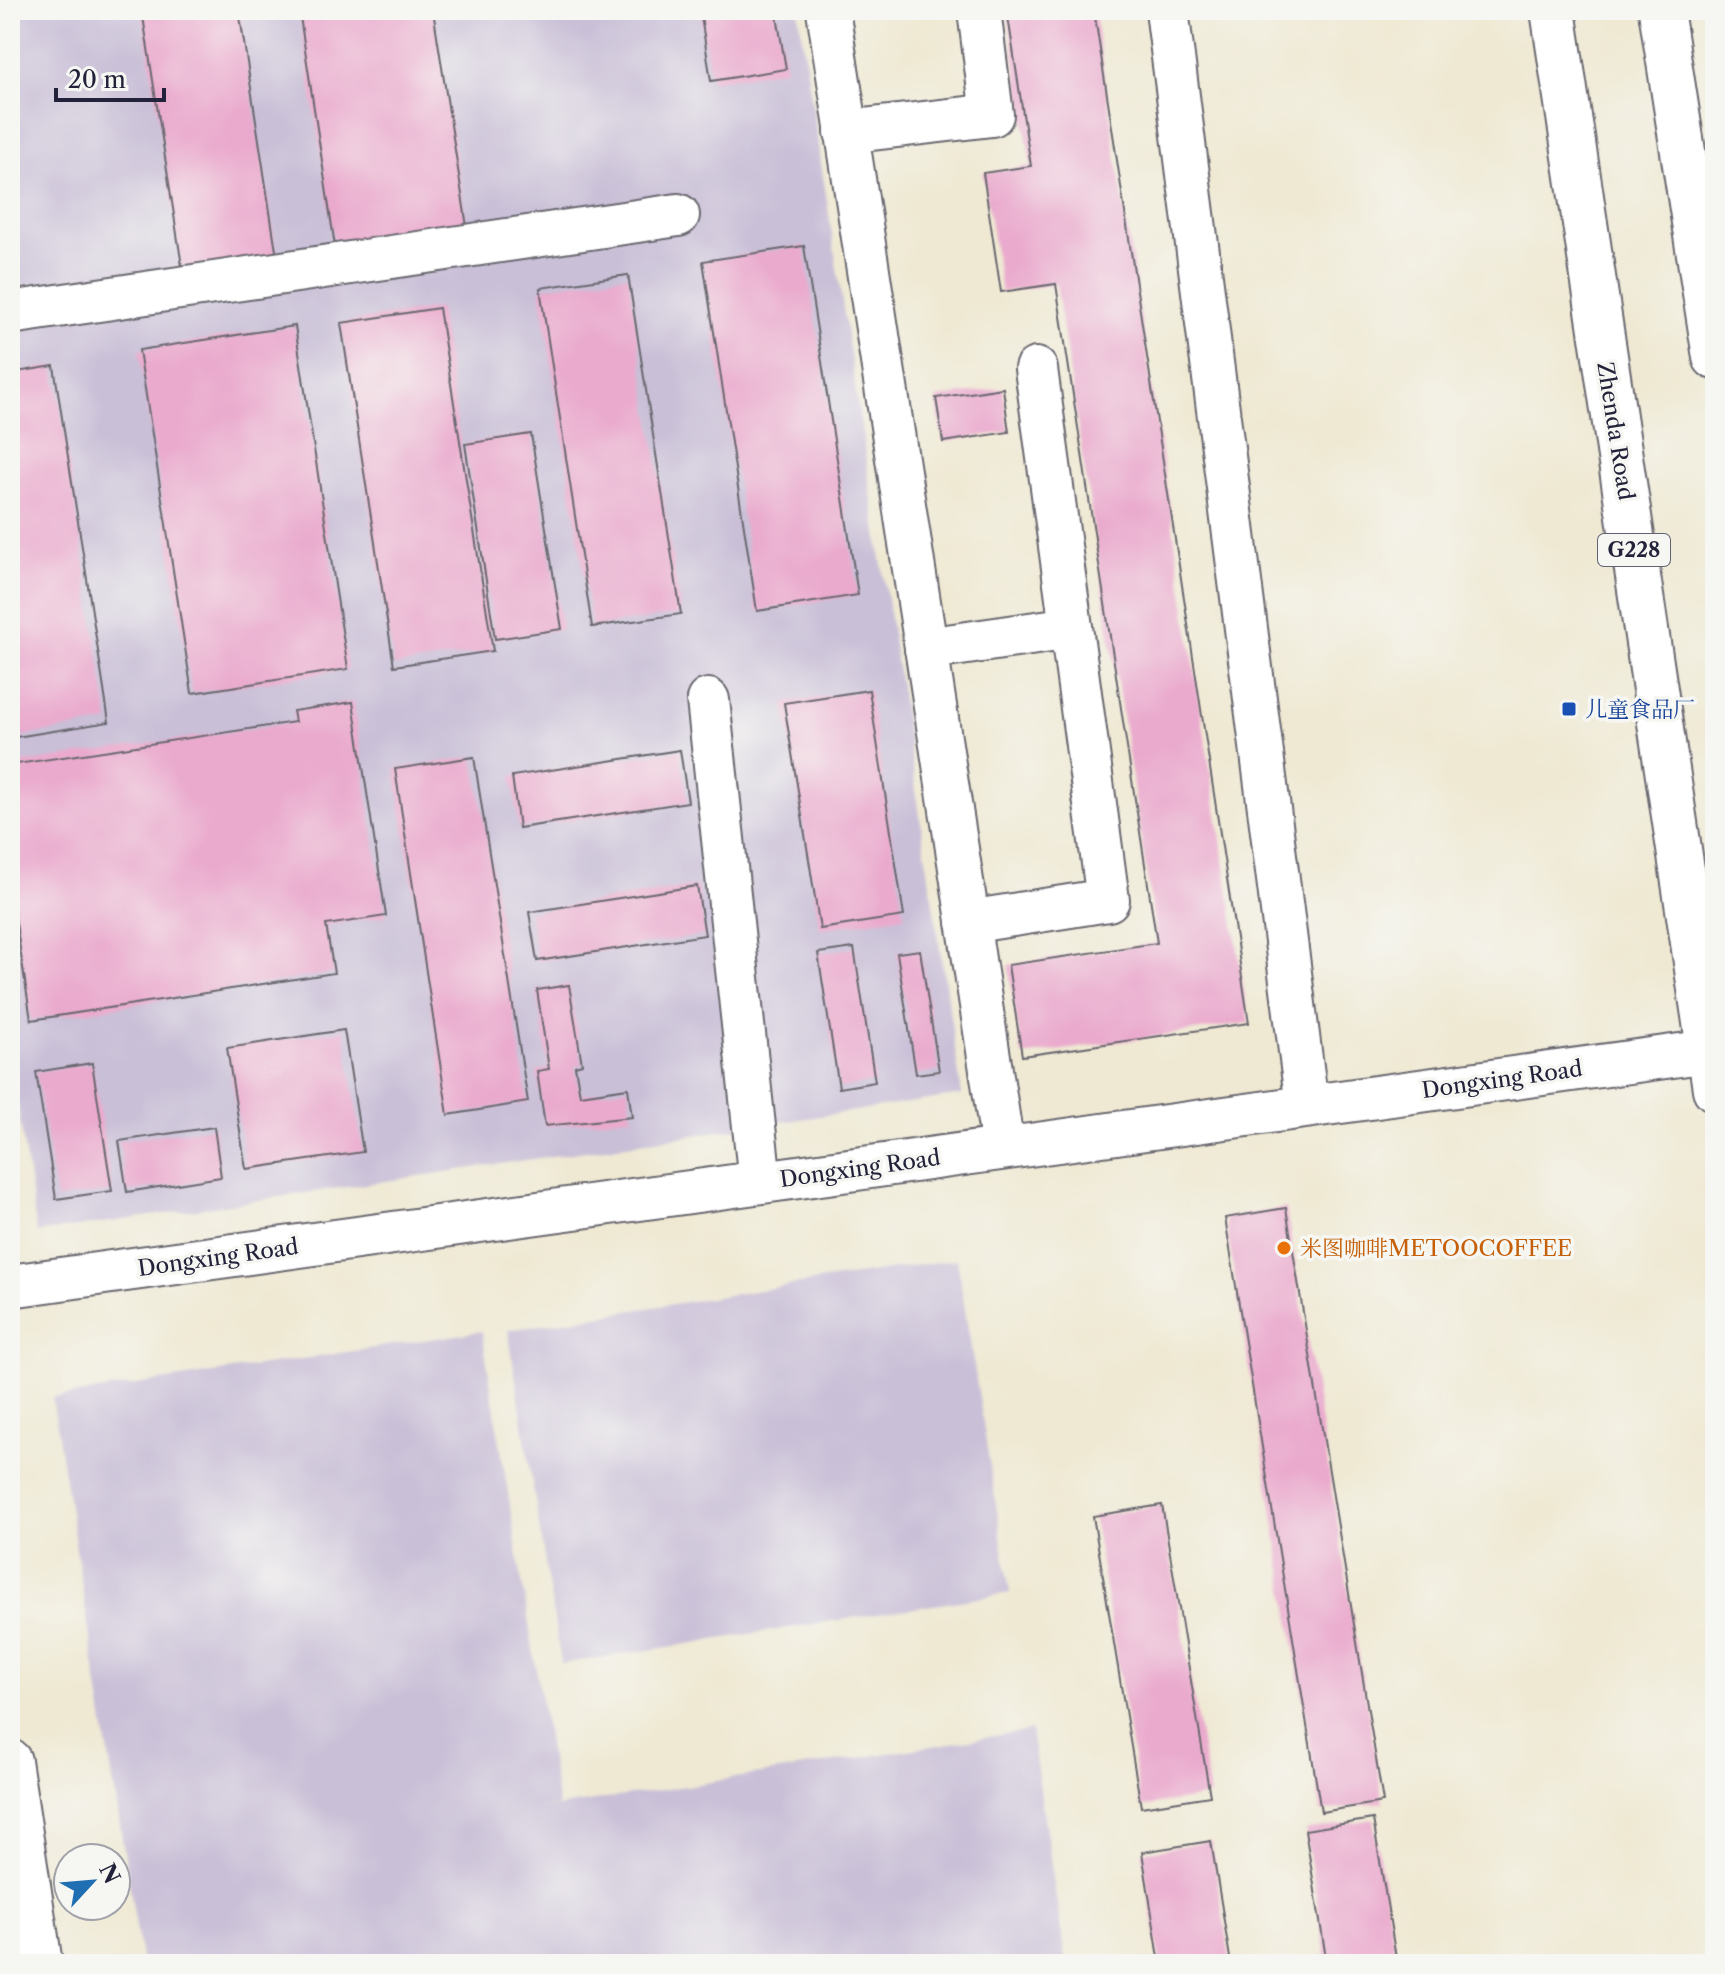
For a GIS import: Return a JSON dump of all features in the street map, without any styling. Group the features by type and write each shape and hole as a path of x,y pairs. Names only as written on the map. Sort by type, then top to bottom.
{"highway":[{"name":"Zhenda Road","path":"1553,10 1712,1070"},
{"path":"1661,10 1715,357"}],"street":[{"path":"828,10 1003,1148"},
{"path":"846,132 992,115 979,10"},
{"path":"1167,10 1307,1106"},
{"path":"10,313 678,215"},
{"path":"968,922 1108,900 1036,369"},
{"path":"926,649 1071,628"},
{"path":"708,700 760,1182"},
{"name":"Dongxing Road","path":"10,1286 1307,1106 1712,1070"},
{"path":"10,1761 41,1964"}],"shaded area":[{"path":"10,10 798,10 962,1095 37,1233 10,1055"},
{"path":"957,1259 1010,1593 561,1664 508,1330"},
{"path":"482,1331 558,1806 531,1811 1031,1730 1066,1964 142,1964 132,1901 132,1842 123,1842 52,1398"}],"building":[{"path":"142,10 239,10 278,264 184,279"},
{"path":"299,10 433,10 468,233 336,253"},
{"path":"700,10 776,10 786,69 711,81"},
{"path":"1007,10 1094,10 1249,1023 1022,1056 1008,965 1157,943 1056,284 1001,292 983,173 1031,166"},
{"path":"804,246 858,595 757,611 703,261"},
{"path":"628,275 681,614 592,627 540,288"},
{"path":"439,308 493,651 394,666 341,323"},
{"path":"295,326 348,669 192,693 139,350"},
{"path":"54,366 109,722 10,738 10,373"},
{"path":"1003,388 1009,432 943,442 936,398"},
{"path":"531,434 562,629 495,639 465,444"},
{"path":"869,690 904,916 820,929 784,703"},
{"path":"353,702 386,916 326,925 334,973 31,1020 10,884 10,765 295,722 293,711"},
{"path":"680,750 688,802 519,828 512,776"},
{"path":"474,757 528,1102 448,1115 395,769"},
{"path":"697,886 705,935 537,961 529,912"},
{"path":"854,948 875,1082 839,1088 818,953"},
{"path":"920,950 939,1071 916,1074 897,953"},
{"path":"569,985 582,1064 575,1066 580,1095 628,1088 632,1117 545,1126 537,1071 549,1069 537,990"},
{"path":"344,1030 363,1152 246,1169 227,1048"},
{"path":"92,1063 112,1191 56,1199 36,1072"},
{"path":"214,1127 221,1177 127,1192 119,1141"},
{"path":"1286,1208 1383,1802 1321,1812 1225,1218"},
{"path":"1162,1505 1210,1796 1141,1807 1093,1516"},
{"path":"1373,1819 1397,1964 1327,1964 1305,1830"},
{"path":"1211,1841 1231,1964 1160,1964 1142,1852"}],"place":[{"name":"儿童食品厂","path":"1569,709"},
{"name":"米图咖啡METOOCOFFEE","path":"1284,1248"}]}
